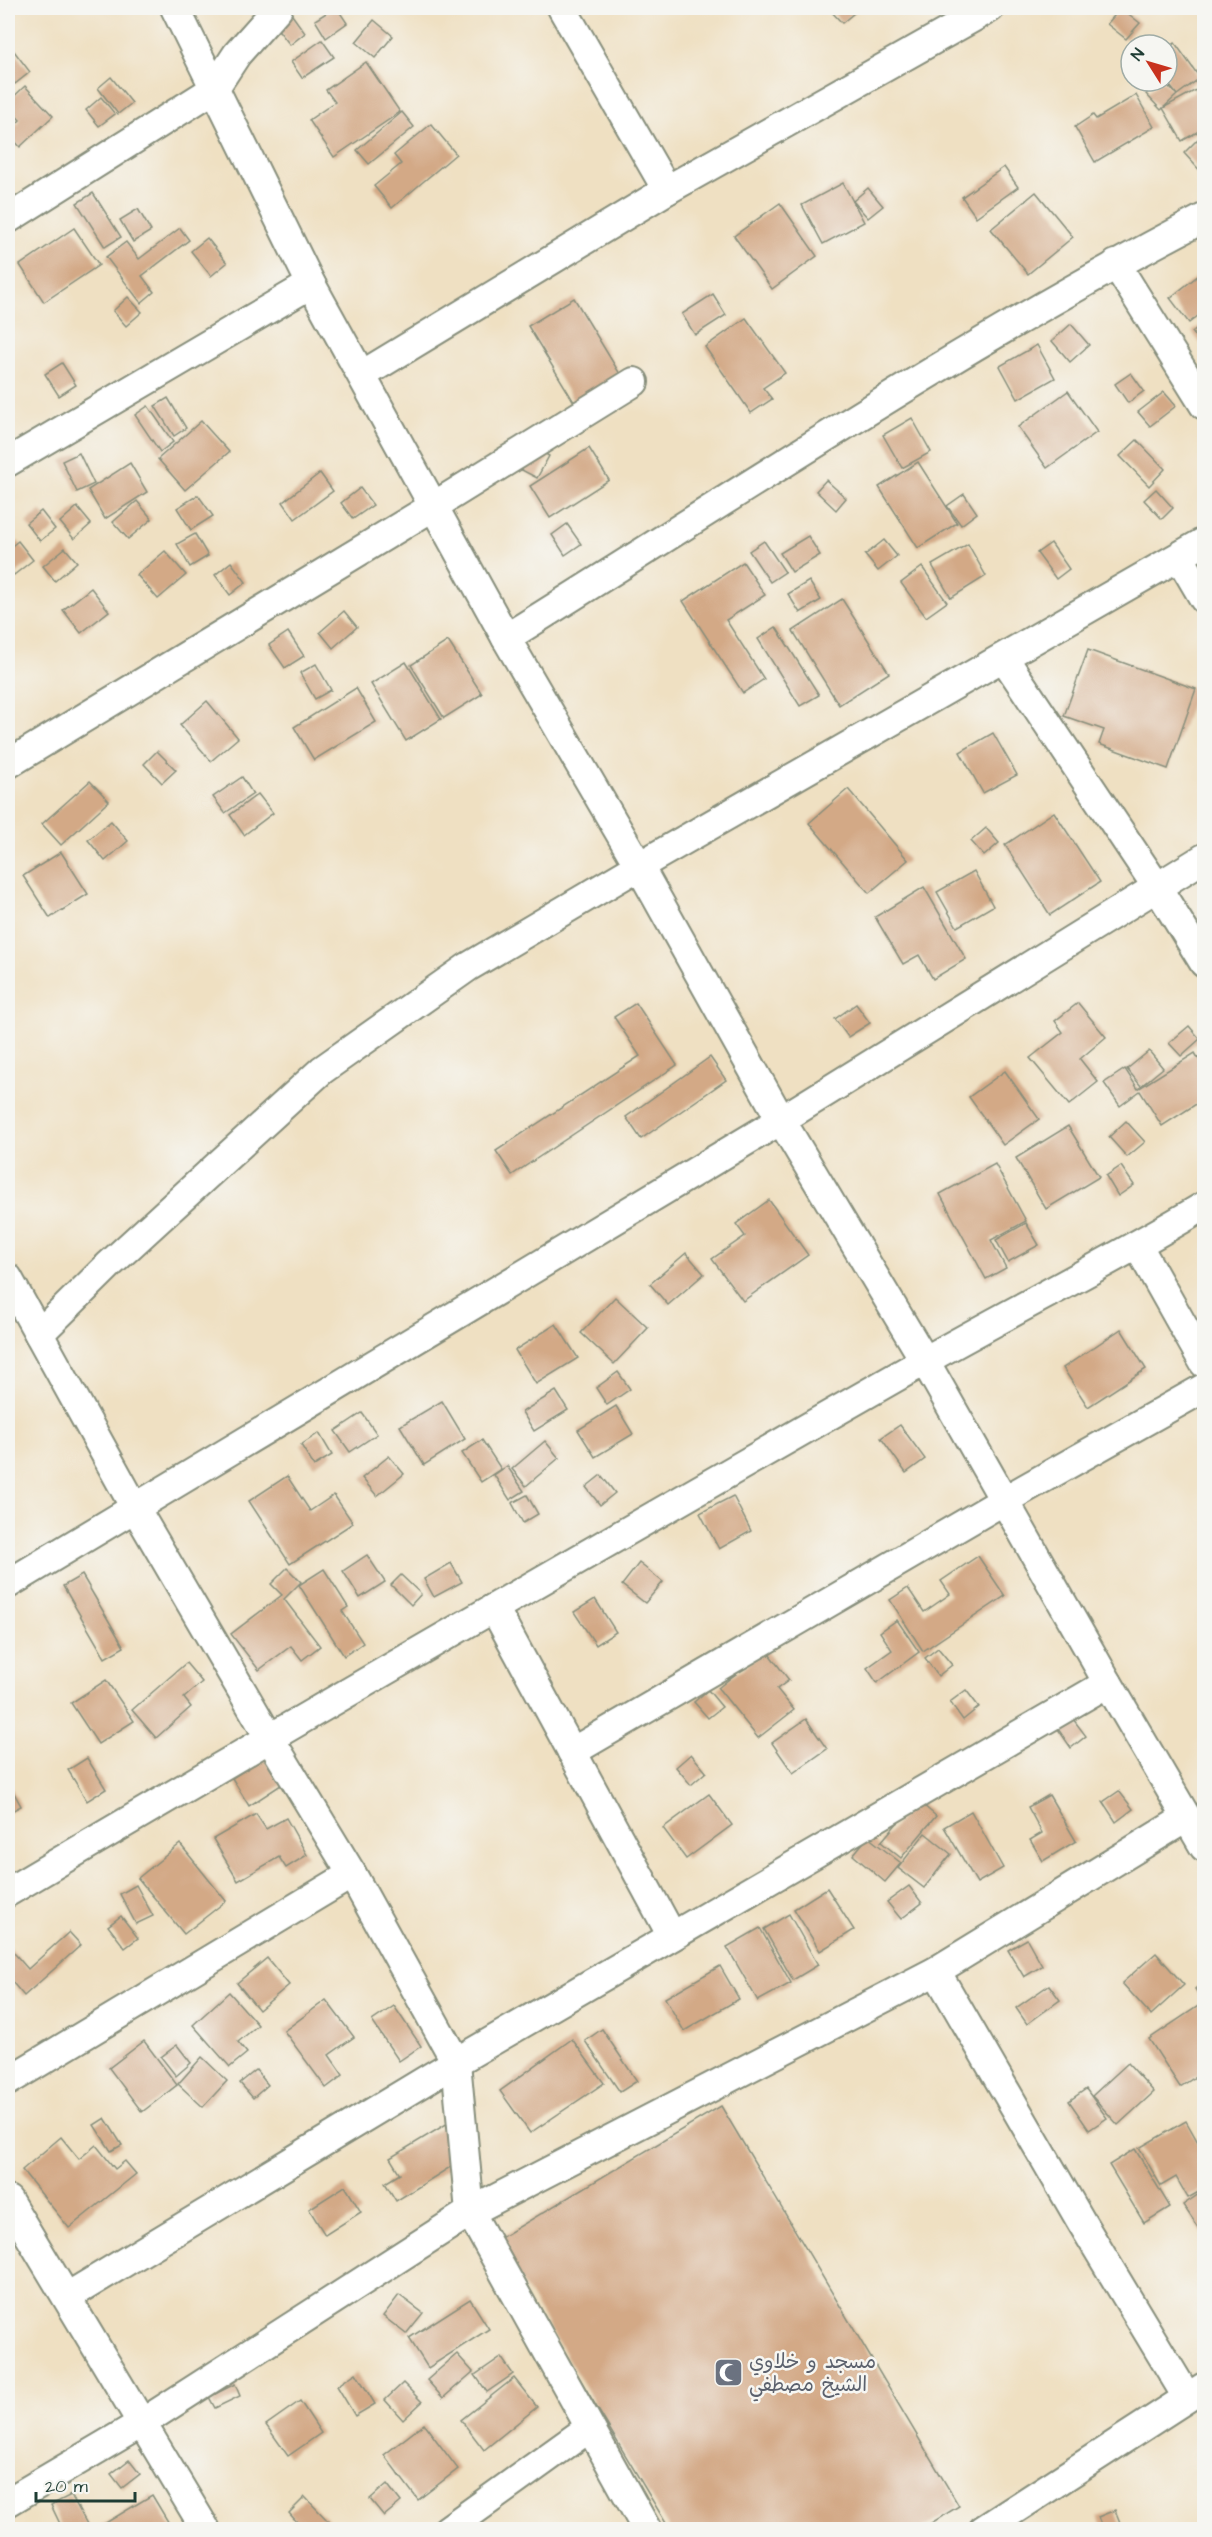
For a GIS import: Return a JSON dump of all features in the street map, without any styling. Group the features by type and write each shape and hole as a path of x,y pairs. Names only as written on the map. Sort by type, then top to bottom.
{"street":[{"path":"175,8 310,284 506,638 639,866 781,1120 925,1361 1003,1501 1204,1847"},
{"path":"8,219 214,89 237,54 278,8"},
{"path":"561,8 667,190"},
{"path":"362,375 667,190 990,8"},
{"path":"506,638 930,374 1116,264 1204,218"},
{"path":"1116,264 1204,405"},
{"path":"8,462 310,284"},
{"path":"8,765 634,382"},
{"path":"39,1335 110,1264 322,1070 468,967 639,866 1180,558 1204,542"},
{"path":"1180,558 1204,599"},
{"path":"1004,658 1158,887 1204,963"},
{"path":"8,1584 781,1120 1204,858"},
{"path":"8,1892 269,1737 925,1361 1138,1246 1204,1206"},
{"path":"1138,1246 1204,1363"},
{"path":"8,1278 135,1506 269,1737 352,1874 456,2062 470,2211 647,2529"},
{"path":"572,1752 1003,1501 1204,1388"},
{"path":"494,1608 672,1936"},
{"path":"68,2297 456,2062 1108,1683"},
{"path":"8,2502 142,2423 470,2211 936,1971 1186,1818"},
{"path":"8,2081 352,1874"},
{"path":"936,1971 1082,2223 1196,2392 983,2529"},
{"path":"8,2200 206,2529"},
{"path":"447,2529 590,2428"}],"building":[{"path":"337,8 347,23 326,38 315,20"},
{"path":"835,8 860,8 842,23 831,11"},
{"path":"1121,8 1140,23 1131,33 1119,33 1107,24"},
{"path":"292,15 305,33 290,45 276,27"},
{"path":"374,20 393,36 375,58 356,42"},
{"path":"322,40 334,57 302,78 291,62"},
{"path":"1179,49 1200,78 1177,95 1175,93 1179,93"},
{"path":"14,51 30,72 15,84 8,74 8,56"},
{"path":"366,62 400,112 334,157 309,120 335,102 326,90"},
{"path":"111,77 132,103 118,114 98,88"},
{"path":"25,86 53,116 20,147 8,133 20,120 8,107 8,102"},
{"path":"1196,90 1204,106 1204,128 1182,141 1163,108"},
{"path":"1147,93 1175,93 1177,95 1161,110 1146,94"},
{"path":"1136,95 1154,127 1095,162 1075,127 1093,115 1096,119"},
{"path":"101,97 115,114 99,126 86,110"},
{"path":"402,112 414,127 369,164 357,150"},
{"path":"431,124 456,154 392,208 374,186 401,164 394,155"},
{"path":"1204,133 1204,175 1184,153"},
{"path":"1004,167 1018,187 976,217 962,197"},
{"path":"843,183 864,222 823,244 802,205"},
{"path":"868,188 883,206 868,218 853,201"},
{"path":"1036,192 1073,237 1028,274 991,229"},
{"path":"93,193 121,237 105,247 77,203"},
{"path":"780,203 817,256 772,289 734,236"},
{"path":"138,209 151,231 133,242 120,220"},
{"path":"74,228 99,265 44,302 20,265"},
{"path":"180,228 189,240 142,276 154,292 141,303 106,257 126,242 139,259"},
{"path":"207,238 227,263 211,276 191,251"},
{"path":"1204,271 1204,311 1189,323 1170,298"},
{"path":"713,294 726,315 695,335 682,314"},
{"path":"128,297 142,312 126,326 113,311"},
{"path":"574,298 626,384 580,412 528,326"},
{"path":"746,318 785,373 763,388 772,399 751,413 705,347"},
{"path":"1204,323 1204,348 1192,332"},
{"path":"1071,324 1089,345 1070,362 1052,341"},
{"path":"1037,345 1055,378 1018,399 1000,366"},
{"path":"62,363 76,385 59,396 45,374"},
{"path":"1131,373 1144,391 1128,403 1115,384"},
{"path":"1068,391 1097,432 1047,468 1018,427"},
{"path":"1164,392 1176,406 1150,426 1138,412"},
{"path":"168,398 186,428 174,436 155,406"},
{"path":"148,406 173,442 160,452 135,415"},
{"path":"912,418 931,452 902,468 883,435"},
{"path":"201,421 229,452 185,490 158,459"},
{"path":"1137,440 1165,469 1149,486 1120,456"},
{"path":"528,444 549,456 537,478 516,467"},
{"path":"589,448 609,480 550,518 530,486"},
{"path":"79,453 94,484 77,492 62,461"},
{"path":"918,462 957,523 918,548 879,487"},
{"path":"130,463 147,492 105,519 88,490"},
{"path":"320,473 333,491 295,519 283,502"},
{"path":"826,480 846,498 836,510 816,491"},
{"path":"360,488 373,505 353,519 341,503"},
{"path":"1156,489 1173,508 1162,519 1144,500"},
{"path":"964,494 977,513 961,525 947,506"},
{"path":"198,495 213,516 191,530 177,508"},
{"path":"137,501 152,519 128,539 113,522"},
{"path":"77,507 91,524 74,539 60,522"},
{"path":"41,511 55,529 40,541 26,523"},
{"path":"567,524 581,544 565,555 552,535"},
{"path":"195,534 208,556 190,567 177,544"},
{"path":"808,536 820,555 792,572 780,553"},
{"path":"884,540 897,556 878,571 865,555"},
{"path":"18,541 33,560 14,575 8,567 8,549"},
{"path":"764,541 785,572 770,582 749,551"},
{"path":"1051,543 1069,569 1056,579 1037,553"},
{"path":"968,544 986,576 951,598 932,565"},
{"path":"65,548 77,562 55,581 43,566"},
{"path":"165,551 186,575 158,599 137,575"},
{"path":"231,562 246,582 230,595 215,575"},
{"path":"743,562 765,595 726,620 764,679 743,693 683,601"},
{"path":"922,567 947,602 926,617 901,583"},
{"path":"809,581 821,600 800,613 788,594"},
{"path":"91,588 109,611 81,633 63,610"},
{"path":"842,599 889,673 839,705 793,631"},
{"path":"344,611 357,627 333,648 320,632"},
{"path":"776,627 819,695 800,706 758,639"},
{"path":"288,632 304,656 285,668 269,645"},
{"path":"448,641 482,694 444,718 411,665"},
{"path":"1088,650 1196,689 1168,769 1099,744 1104,730 1064,716"},
{"path":"406,662 441,719 406,741 371,684"},
{"path":"316,664 331,690 315,699 300,673"},
{"path":"356,688 376,722 314,760 294,727"},
{"path":"207,701 238,738 211,761 180,725"},
{"path":"993,733 1017,775 983,793 960,752"},
{"path":"157,751 176,770 162,783 144,764"},
{"path":"242,777 253,794 225,813 213,797"},
{"path":"90,781 109,801 61,845 42,824"},
{"path":"848,789 908,860 869,893 809,823"},
{"path":"258,794 273,813 244,835 230,815"},
{"path":"1054,812 1100,882 1050,915 1005,845"},
{"path":"111,821 128,841 105,861 88,840"},
{"path":"986,828 999,843 984,856 971,841"},
{"path":"61,852 88,894 50,918 23,876"},
{"path":"974,871 993,906 957,927 937,892"},
{"path":"924,887 966,959 933,979 919,955 903,964 875,917"},
{"path":"636,1003 677,1065 512,1175 496,1151 640,1056 614,1017"},
{"path":"1078,1003 1106,1037 1080,1059 1098,1082 1069,1105 1030,1058 1063,1032 1055,1021"},
{"path":"856,1004 870,1023 848,1037 835,1019"},
{"path":"1189,1026 1200,1039 1181,1056 1169,1043"},
{"path":"1149,1051 1163,1068 1141,1086 1127,1069"},
{"path":"1195,1053 1204,1068 1204,1099 1162,1126 1140,1091 1120,1106 1104,1083 1125,1069 1138,1089"},
{"path":"710,1057 726,1080 641,1139 626,1117"},
{"path":"1005,1071 1039,1119 1003,1145 969,1097"},
{"path":"1126,1121 1145,1142 1127,1157 1109,1137"},
{"path":"1068,1126 1099,1177 1046,1209 1016,1158"},
{"path":"995,1164 1026,1221 991,1240 1006,1268 986,1279 940,1194"},
{"path":"1121,1166 1134,1185 1118,1196 1106,1176"},
{"path":"769,1200 808,1255 743,1301 712,1259 745,1236 736,1224"},
{"path":"1026,1223 1039,1245 1008,1262 996,1240"},
{"path":"686,1253 704,1274 668,1305 650,1284"},
{"path":"615,1297 648,1328 614,1364 581,1333"},
{"path":"556,1324 578,1358 536,1384 515,1350"},
{"path":"1121,1329 1146,1369 1088,1407 1063,1368"},
{"path":"618,1372 630,1389 607,1405 596,1388"},
{"path":"556,1391 568,1410 534,1431 522,1412"},
{"path":"442,1401 465,1439 424,1465 400,1426"},
{"path":"616,1406 633,1434 595,1457 578,1430"},
{"path":"362,1413 377,1434 350,1452 335,1431"},
{"path":"900,1425 925,1459 906,1473 881,1438"},
{"path":"319,1433 332,1455 314,1466 301,1445"},
{"path":"482,1440 501,1469 481,1482 462,1453"},
{"path":"545,1441 559,1458 526,1486 512,1469"},
{"path":"389,1456 404,1474 377,1496 362,1478"},
{"path":"507,1466 524,1491 510,1500 494,1475"},
{"path":"601,1475 615,1493 600,1505 586,1487"},
{"path":"287,1476 310,1511 334,1495 353,1523 290,1564 249,1501"},
{"path":"527,1495 538,1514 523,1523 512,1503"},
{"path":"733,1496 751,1531 719,1549 700,1513"},
{"path":"367,1555 385,1582 360,1598 343,1571"},
{"path":"978,1556 1005,1596 923,1651 890,1600 908,1588 924,1612 950,1594 941,1581"},
{"path":"451,1563 462,1582 434,1597 424,1579"},
{"path":"639,1563 663,1582 645,1603 622,1585"},
{"path":"287,1568 301,1582 284,1599 320,1646 302,1660 291,1646 259,1670 231,1634 282,1595 271,1584"},
{"path":"324,1569 348,1607 342,1611 363,1643 344,1656 299,1585"},
{"path":"82,1575 124,1647 105,1658 63,1586"},
{"path":"401,1575 421,1594 411,1605 391,1585"},
{"path":"595,1599 616,1632 596,1645 574,1612"},
{"path":"897,1620 919,1652 877,1683 867,1668 892,1650 880,1632"},
{"path":"938,1648 952,1665 938,1676 925,1658"},
{"path":"766,1650 789,1680 777,1689 794,1710 758,1738 718,1688"},
{"path":"186,1663 202,1682 184,1698 191,1707 156,1738 132,1710"},
{"path":"106,1680 134,1721 98,1744 71,1703"},
{"path":"708,1690 722,1707 708,1718 694,1702"},
{"path":"966,1690 979,1707 963,1720 950,1702"},
{"path":"806,1719 827,1749 793,1773 772,1743"},
{"path":"1073,1719 1086,1736 1071,1748 1058,1729"},
{"path":"691,1754 706,1772 691,1785 676,1767"},
{"path":"87,1758 106,1789 87,1801 68,1770"},
{"path":"264,1758 281,1785 249,1806 232,1778"},
{"path":"8,1782 21,1806 8,1813"},
{"path":"1119,1791 1133,1809 1116,1822 1103,1802"},
{"path":"709,1794 732,1825 686,1859 663,1828"},
{"path":"1049,1795 1076,1841 1043,1861 1030,1840 1042,1833 1028,1807"},
{"path":"917,1800 936,1816 901,1858 881,1842"},
{"path":"971,1811 1003,1868 977,1883 944,1827"},
{"path":"256,1814 266,1829 286,1818 307,1855 286,1868 279,1857 238,1881 213,1839"},
{"path":"925,1833 951,1854 924,1888 898,1868"},
{"path":"868,1837 901,1863 885,1882 853,1855"},
{"path":"180,1844 226,1901 184,1934 138,1878"},
{"path":"136,1885 153,1916 136,1924 120,1894"},
{"path":"909,1886 922,1903 901,1919 887,1902"},
{"path":"827,1888 854,1930 820,1951 794,1909"},
{"path":"789,1914 818,1965 793,1980 764,1929"},
{"path":"121,1916 138,1938 125,1948 108,1926"},
{"path":"760,1928 791,1983 758,2001 727,1947"},
{"path":"69,1932 81,1945 24,1996 8,1977 8,1946 28,1969"},
{"path":"1027,1939 1042,1966 1024,1977 1008,1950"},
{"path":"1156,1953 1184,1985 1151,2015 1122,1983"},
{"path":"267,1958 289,1985 259,2010 237,1983"},
{"path":"720,1966 739,1999 684,2031 665,1998"},
{"path":"1204,1982 1204,2002 1195,1989"},
{"path":"1049,1985 1060,2000 1027,2024 1016,2008"},
{"path":"229,1992 258,2025 238,2042 247,2053 230,2067 193,2025"},
{"path":"326,2000 354,2037 329,2055 343,2075 326,2088 284,2031"},
{"path":"1203,2003 1204,2071 1180,2087 1149,2039"},
{"path":"394,2006 421,2046 399,2061 372,2021"},
{"path":"602,2029 637,2081 620,2092 585,2041"},
{"path":"572,2039 604,2083 530,2133 500,2091"},
{"path":"144,2041 177,2085 142,2112 109,2068"},
{"path":"177,2045 191,2063 176,2076 161,2057"},
{"path":"202,2057 227,2081 203,2107 178,2084"},
{"path":"1128,2063 1154,2092 1118,2125 1092,2096"},
{"path":"256,2070 268,2085 253,2098 240,2083"},
{"path":"1086,2089 1107,2118 1089,2130 1069,2101"},
{"name":"مسجد و خلاوي الشيخ مصطفي","path":"721,2106 959,2506 920,2530 670,2530 497,2240"},
{"path":"105,2118 122,2145 111,2151 94,2125"},
{"path":"1186,2121 1204,2153 1204,2189 1188,2198 1176,2177 1161,2186 1139,2148"},
{"path":"448,2123 468,2156 396,2201 385,2183 400,2174 390,2158"},
{"path":"61,2137 79,2159 96,2145 115,2169 125,2161 136,2174 69,2228 22,2170"},
{"path":"1135,2149 1170,2207 1144,2223 1109,2165"},
{"path":"345,2186 361,2212 325,2235 309,2209"},
{"path":"1202,2192 1204,2195 1204,2236 1183,2205"},
{"path":"399,2295 423,2313 406,2334 383,2316"},
{"path":"470,2299 489,2329 428,2368 409,2338"},
{"path":"457,2354 473,2372 443,2398 427,2380"},
{"path":"501,2357 513,2374 487,2392 475,2375"},
{"path":"356,2373 375,2404 355,2416 337,2386"},
{"path":"514,2378 537,2407 484,2450 461,2420"},
{"path":"403,2383 422,2402 403,2420 385,2400"},
{"path":"235,2384 240,2396 215,2408 209,2397"},
{"path":"300,2401 321,2433 288,2456 266,2425"},
{"path":"424,2424 458,2469 418,2500 384,2455"},
{"path":"129,2460 140,2474 122,2488 111,2474"},
{"path":"387,2484 401,2502 384,2516 370,2499"},
{"path":"71,2495 88,2526 81,2530 63,2530 51,2505"},
{"path":"152,2495 173,2530 94,2530"},
{"path":"305,2497 328,2521 319,2530 304,2530 289,2513"},
{"path":"1115,2510 1123,2530 1103,2530 1098,2517"}],"place":[{"name":"مسجد و خلاوي الشيخ مصطفي","path":"728,2373"}]}
